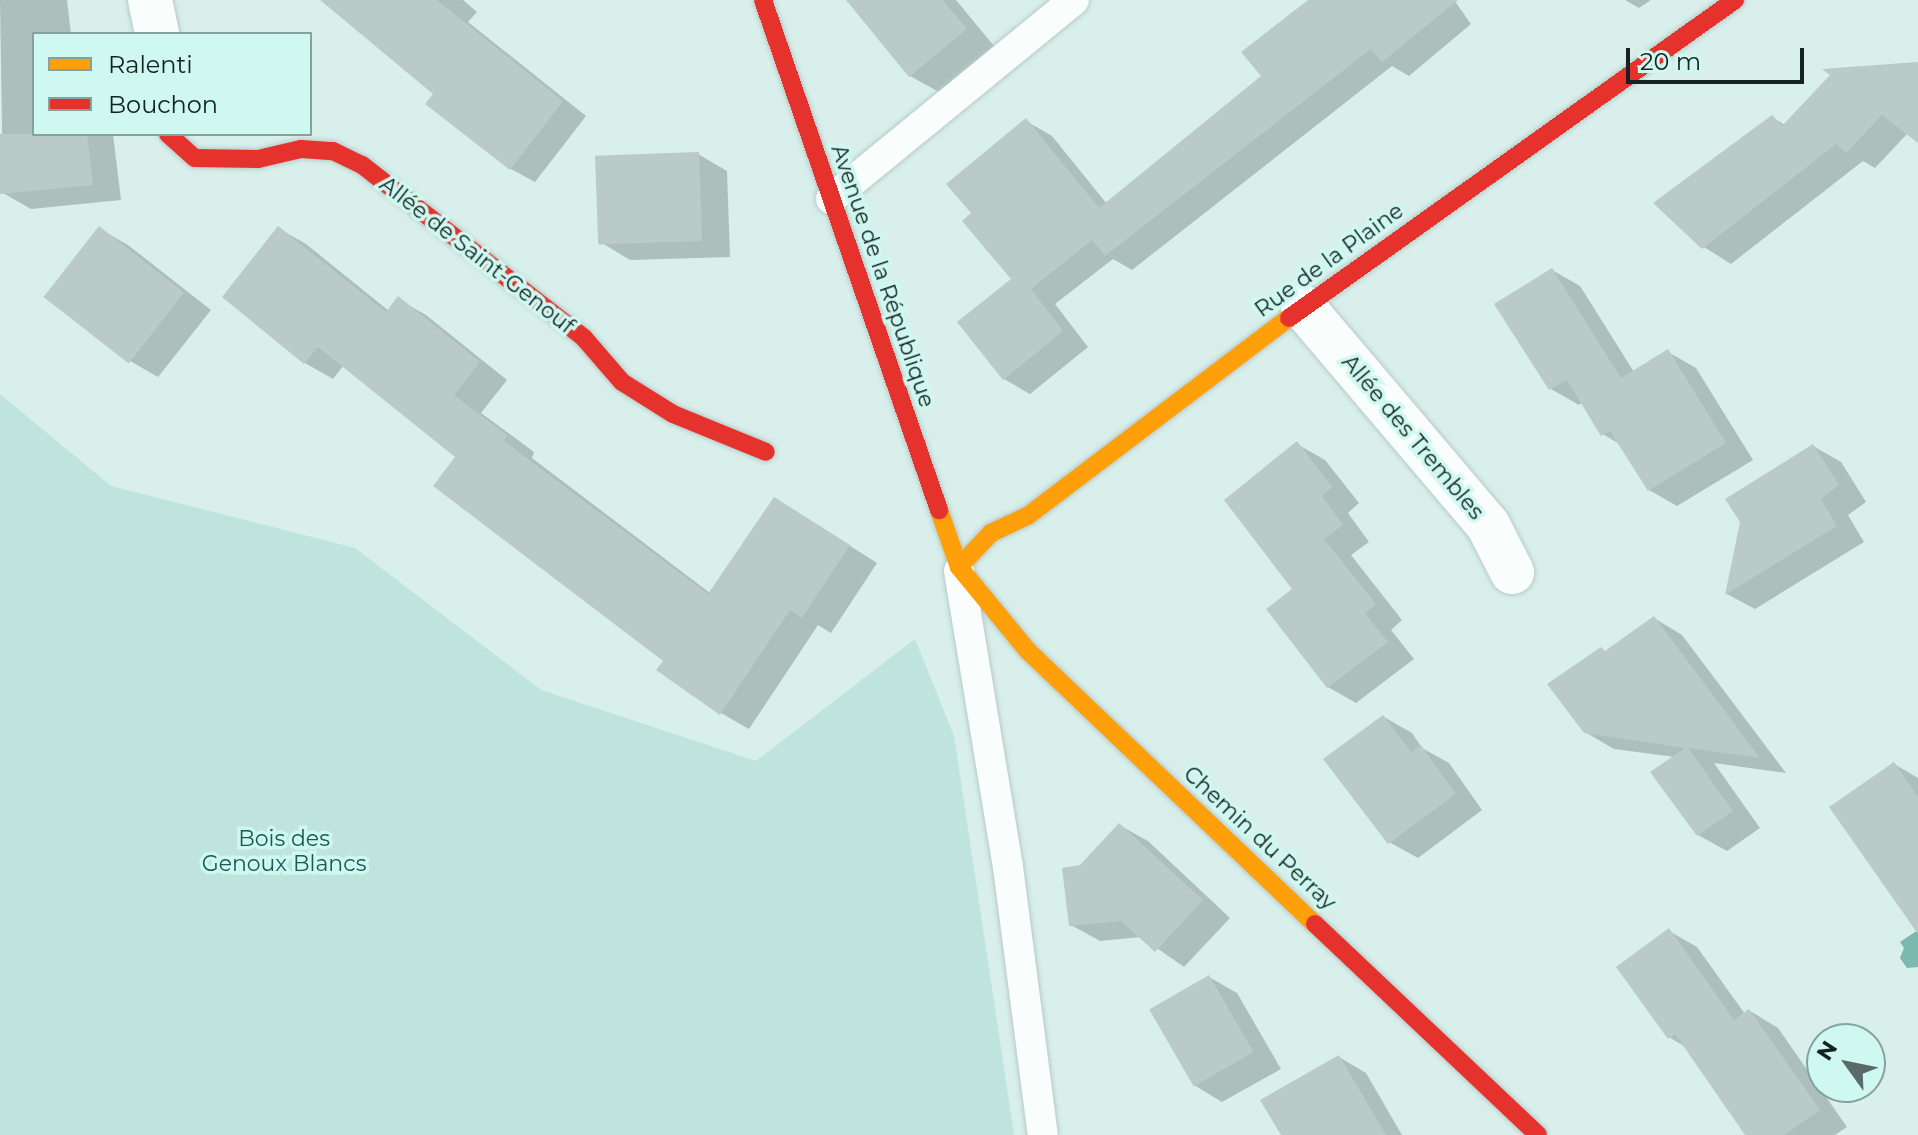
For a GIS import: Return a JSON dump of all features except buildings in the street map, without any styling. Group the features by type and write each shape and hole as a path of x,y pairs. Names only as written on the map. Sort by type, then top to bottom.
{"street":[{"path":"150,0 157,32"},
{"name":"Avenue de la République","path":"763,0 959,567"},
{"name":"Rue de la Plaine","path":"959,567 991,533 1029,515 1303,307 1735,0"},
{"name":"Allée de Saint-Genouf","path":"170,136 195,158 258,159 301,149 333,151 362,165 584,338 622,382 673,414 766,452"},
{"name":"Allée des Trembles","path":"1303,307 1488,525 1512,572"},
{"name":"Chemin du Perray","path":"959,567 1028,651 1538,1135"}],"lane":[{"path":"831,199 1074,0"},
{"path":"959,567 1008,867 1043,1135"}],"green space":[{"name":"Bois des Genoux Blancs","path":"0,394 111,486 355,548 541,690 756,761 915,639 954,736 1014,1135 0,1135"}],"water":[{"path":"1918,930 1918,967 1907,968 1900,958 1904,948 1900,942"}],"traffic: slow":[{"path":"959,567 991,533 1029,515 1289,318"},
{"path":"939,510 959,567 1028,651 1315,924"}],"traffic: jam":[{"path":"763,0 939,510"},
{"path":"1289,318 1735,0"},
{"path":"170,136 195,158 258,159 301,149 333,151 362,165 584,338 622,382 673,414 766,452"},
{"path":"1315,924 1538,1135"}]}
